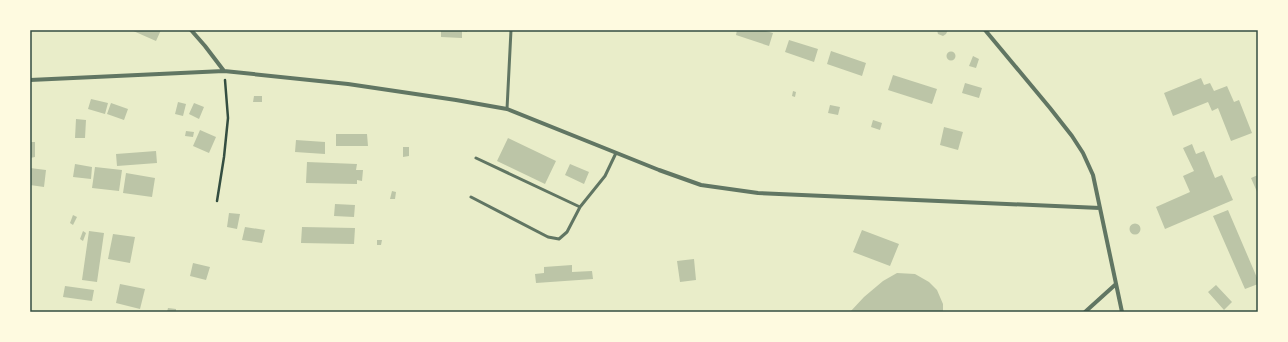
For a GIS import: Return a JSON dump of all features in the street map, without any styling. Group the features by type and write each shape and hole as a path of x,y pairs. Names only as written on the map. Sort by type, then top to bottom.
{"street":[{"path":"191,30 224,71"},
{"path":"985,30 1050,108 1083,153 1093,175 1122,312"},
{"path":"30,80 224,71 348,84 507,109 659,170 701,185 758,193 1100,208"},
{"path":"1085,312 1116,284"}],"lane":[{"path":"507,109 511,30"},
{"path":"471,197 548,237 559,239 567,232 580,207 605,176 616,153"},
{"path":"476,158 580,207"}],"path":[{"path":"217,201 228,118 224,71"}],"building":[{"path":"131,30 161,30 156,41"},
{"path":"441,30 467,30 467,32 462,31 462,38 441,37"},
{"path":"737,30 762,30 773,33 769,46 736,35"},
{"path":"937,30 948,30 943,36 938,34"},
{"path":"789,40 818,49 814,62 785,52"},
{"path":"831,51 866,63 862,76 827,64"},
{"path":"949,52 953,52 955,56 953,60 949,60 947,58 947,54"},
{"path":"973,56 979,59 976,68 969,66"},
{"path":"893,75 937,89 932,104 888,90"},
{"path":"1201,78 1204,85 1210,83 1214,91 1227,86 1234,102 1239,100 1252,133 1231,141 1218,108 1212,111 1208,102 1173,116 1164,93"},
{"path":"965,83 982,88 979,98 962,93"},
{"path":"793,91 796,92 795,97 792,96"},
{"path":"254,96 262,96 262,102 253,102"},
{"path":"91,99 108,103 105,114 88,109"},
{"path":"178,102 186,104 183,116 175,114"},
{"path":"111,103 128,109 124,120 107,114"},
{"path":"194,103 204,107 199,119 189,114"},
{"path":"830,105 840,107 838,115 828,113"},
{"path":"76,119 86,120 85,138 75,138"},
{"path":"873,120 882,123 880,130 871,127"},
{"path":"944,127 963,132 958,150 940,145"},
{"path":"200,130 216,137 209,153 193,146"},
{"path":"186,131 194,132 193,137 185,136"},
{"path":"336,134 367,134 368,146 336,146"},
{"path":"508,138 556,161 545,184 497,161"},
{"path":"296,140 325,142 325,154 295,152"},
{"path":"30,142 35,142 35,157 30,158"},
{"path":"1192,144 1196,154 1204,151 1215,178 1222,175 1233,200 1165,229 1156,207 1190,192 1183,176 1194,171 1183,148"},
{"path":"403,147 409,147 409,156 403,157"},
{"path":"156,151 157,163 117,166 116,154"},
{"path":"307,162 357,164 356,170 363,170 362,181 357,180 357,184 306,183"},
{"path":"75,164 92,167 91,179 73,177"},
{"path":"570,164 589,172 584,184 565,175"},
{"path":"95,167 122,170 119,191 92,188"},
{"path":"30,168 46,170 44,187 30,185"},
{"path":"126,173 155,178 152,197 123,193"},
{"path":"1258,175 1258,194 1251,178"},
{"path":"392,191 396,192 395,199 390,199"},
{"path":"335,204 355,205 354,217 334,216"},
{"path":"1228,210 1258,280 1258,284 1245,289 1213,216"},
{"path":"229,213 240,214 237,229 227,227"},
{"path":"73,215 77,217 73,225 70,223"},
{"path":"1135,223 1139,225 1141,229 1139,233 1135,235 1131,233 1129,229 1131,225"},
{"path":"245,227 265,230 262,243 242,240"},
{"path":"302,227 355,228 354,244 301,243"},
{"path":"862,230 899,244 890,266 853,252"},
{"path":"83,231 86,233 83,241 80,239"},
{"path":"89,231 104,233 97,282 82,280"},
{"path":"113,234 135,237 130,263 108,259"},
{"path":"377,240 382,240 381,245 377,245"},
{"path":"694,259 696,280 680,282 677,261"},
{"path":"193,263 210,267 206,280 190,276"},
{"path":"572,265 572,272 592,271 593,279 536,283 535,274 544,273 544,267"},
{"path":"897,273 915,274 929,282 937,290 943,304 943,312 850,312 864,297 883,281"},
{"path":"120,284 145,289 140,309 116,303"},
{"path":"1216,285 1232,302 1224,310 1208,292"},
{"path":"65,286 94,290 92,301 63,297"},
{"path":"168,308 176,309 176,312 167,312"}]}
